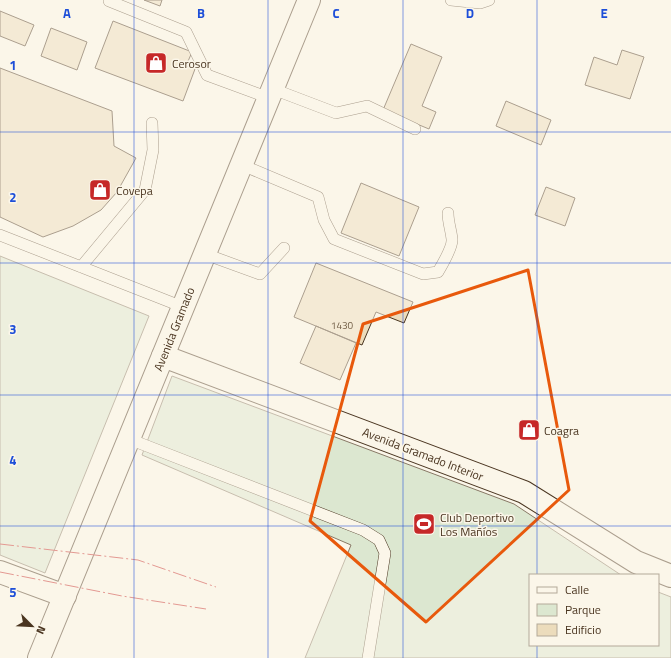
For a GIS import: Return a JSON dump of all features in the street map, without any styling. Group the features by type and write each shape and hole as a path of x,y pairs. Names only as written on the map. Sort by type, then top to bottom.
{"main road":[{"name":"Avenida Gramado","path":"40,658 309,0"},
{"name":"Avenida Gramado Interior","path":"163,356 524,492 636,562 671,576"},
{"path":"0,572 65,596"}],"lane":[{"path":"451,0 480,3 489,0"},
{"path":"109,1 186,32 206,76 271,93 336,113 367,106 415,128"},
{"path":"81,267 145,190 153,150 152,123"},
{"path":"242,165 318,197 324,220 334,239 423,274 438,272 446,257 452,241 448,224 448,213"},
{"path":"0,235 183,307"},
{"path":"205,254 260,274 284,248"},
{"path":"129,440 363,530 379,540 385,554 368,658"}],"highlighted area":[{"path":"528,270 569,490 426,622 310,521 363,324"}],"green space":[{"path":"0,256 149,316 45,573 0,555"},
{"name":"Club Deportivo Los Mañíos","path":"172,376 514,504 619,574 529,574 529,646 659,646 659,592 671,597 671,658 305,658 351,545 142,455"}],"building":[{"path":"144,0 162,0 160,6"},
{"path":"0,11 34,25 25,46 0,36"},
{"path":"113,21 192,52 186,66 195,69 183,101 95,68"},
{"path":"51,28 87,42 77,70 41,56"},
{"path":"411,44 442,57 422,106 436,112 429,129 383,110"},
{"path":"622,50 644,57 630,99 585,85 594,57 617,65"},
{"path":"0,68 112,111 114,146 136,158 117,192 101,210 73,226 43,237 0,217"},
{"path":"506,101 551,120 541,145 496,126"},
{"path":"361,183 419,207 399,256 341,233"},
{"path":"546,187 575,198 565,226 535,215"},
{"path":"316,263 413,302 404,323 376,312 362,345 294,317"},
{"path":"316,326 356,343 340,380 300,363"}],"power":[{"path":"0,544 138,560 216,587"},
{"path":"0,572 122,596 206,609"}],"place":[{"name":"Cerosor","path":"156,63"},
{"name":"Covepa","path":"100,190"},
{"name":"Coagra","path":"529,430"},
{"name":"Club Deportivo Los Mañíos","path":"424,524"}]}
